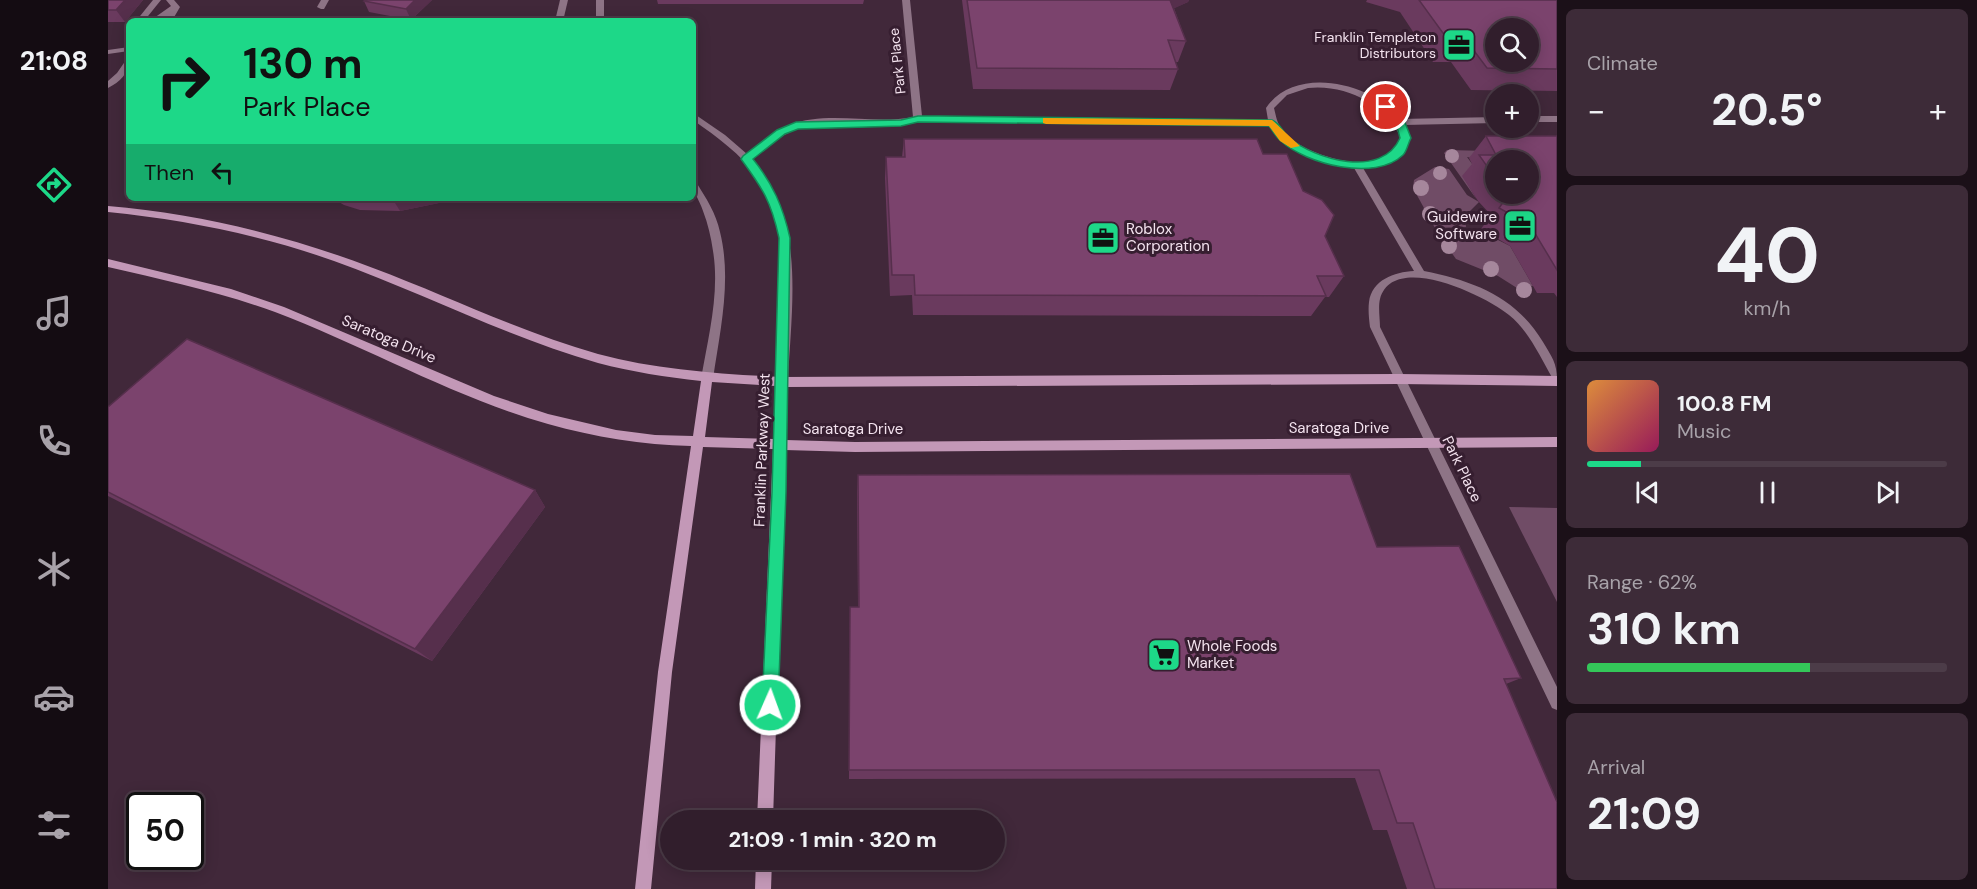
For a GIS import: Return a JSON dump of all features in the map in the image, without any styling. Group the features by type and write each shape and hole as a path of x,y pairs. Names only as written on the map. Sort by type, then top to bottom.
{"main road":[{"path":"108,209 184,218 286,242 339,259 538,340 652,372 707,379 782,382 1398,379 1557,381"},
{"name":"Saratoga Drive","path":"108,263 231,293 280,310 490,399 548,419 616,435 697,442 780,445 1557,442"},
{"path":"643,889 665,672 707,379"},
{"name":"Franklin Parkway West","path":"765,810 782,382"},
{"path":"763,889 764,870"}],"street":[{"path":"143,18 158,0"},
{"path":"560,18 564,0"},
{"path":"600,0 600,18"},
{"name":"Park Place","path":"906,0 918,119"},
{"path":"169,18 173,3"},
{"path":"159,18 173,3"},
{"path":"108,52 126,49"},
{"path":"108,85 126,66"},
{"path":"1315,85 1340,87 1365,95 1386,107 1400,122 1406,138 1399,153 1383,162 1357,165 1330,162 1305,152 1284,138 1272,123 1270,108 1277,96 1293,88 1315,85"},
{"name":"Franklin Parkway West","path":"696,118 724,138 746,159 764,181 778,208 784,238 782,382"},
{"path":"746,159 781,132 796,125 901,123 918,119 1272,123"},
{"path":"1539,119 1557,119"},
{"path":"1400,122 1485,120"},
{"path":"1357,165 1420,273"},
{"path":"696,188 704,199 715,225 721,255 707,379"},
{"name":"Park Place","path":"1557,376 1529,330 1515,313 1494,296 1443,276 1420,273 1398,277 1385,284 1374,295 1372,302 1375,327 1398,379 1432,444 1557,703"}],"shaded area":[{"path":"1447,150 1485,151 1472,158 1467,157 1481,176 1463,176 1477,200 1444,153"},
{"path":"1435,167 1449,169 1467,195 1479,202 1465,216 1466,227 1435,228 1413,188 1414,180"},
{"path":"1439,235 1490,236 1510,246 1533,286 1517,288 1498,276 1456,259"},
{"path":"1509,507 1557,508 1557,602"}],"building":[{"path":"108,0 125,0 116,10 108,10"},
{"path":"365,0 415,0 406,9"},
{"path":"967,0 1170,0 1186,41 1168,40 1178,69 977,68"},
{"path":"1419,0 1557,0 1557,69 1539,69 1539,18 1485,18 1485,65 1466,40 1448,40"},
{"path":"1557,136 1557,270 1530,225 1499,208 1502,204 1539,204 1539,150 1493,150 1487,138"},
{"name":"Roblox Corporation","path":"904,139 1257,139 1263,154 1287,154 1303,191 1322,200 1334,215 1325,236 1344,276 1317,276 1326,296 915,295 914,275 892,275 886,157 905,157"},
{"path":"1479,155 1485,155 1485,163"},
{"path":"187,339 535,490 415,649 108,492 108,407"},
{"name":"Whole Foods Market","path":"1350,474 1377,547 1459,546 1521,678 1504,679 1557,802 1557,889 1435,889 1413,823 1397,823 1379,770 849,770 850,607 859,607 858,475"}],"slow traffic":[{"path":"1046,121 1272,123 1284,138 1295,146"}],"place":[{"name":"Franklin Templeton Distributors","path":"1459,45"},
{"name":"Guidewire Software","path":"1520,226"},
{"name":"Roblox Corporation","path":"1103,238"},
{"name":"Whole Foods Market","path":"1164,655"}],"route":[{"path":"770,705 779,492 784,238 778,208 764,181 746,159 781,132 796,125 901,123 918,119 939,119 1272,123 1284,138 1305,152 1330,162 1357,165 1383,162 1399,153 1406,138 1400,122 1386,107"}]}
